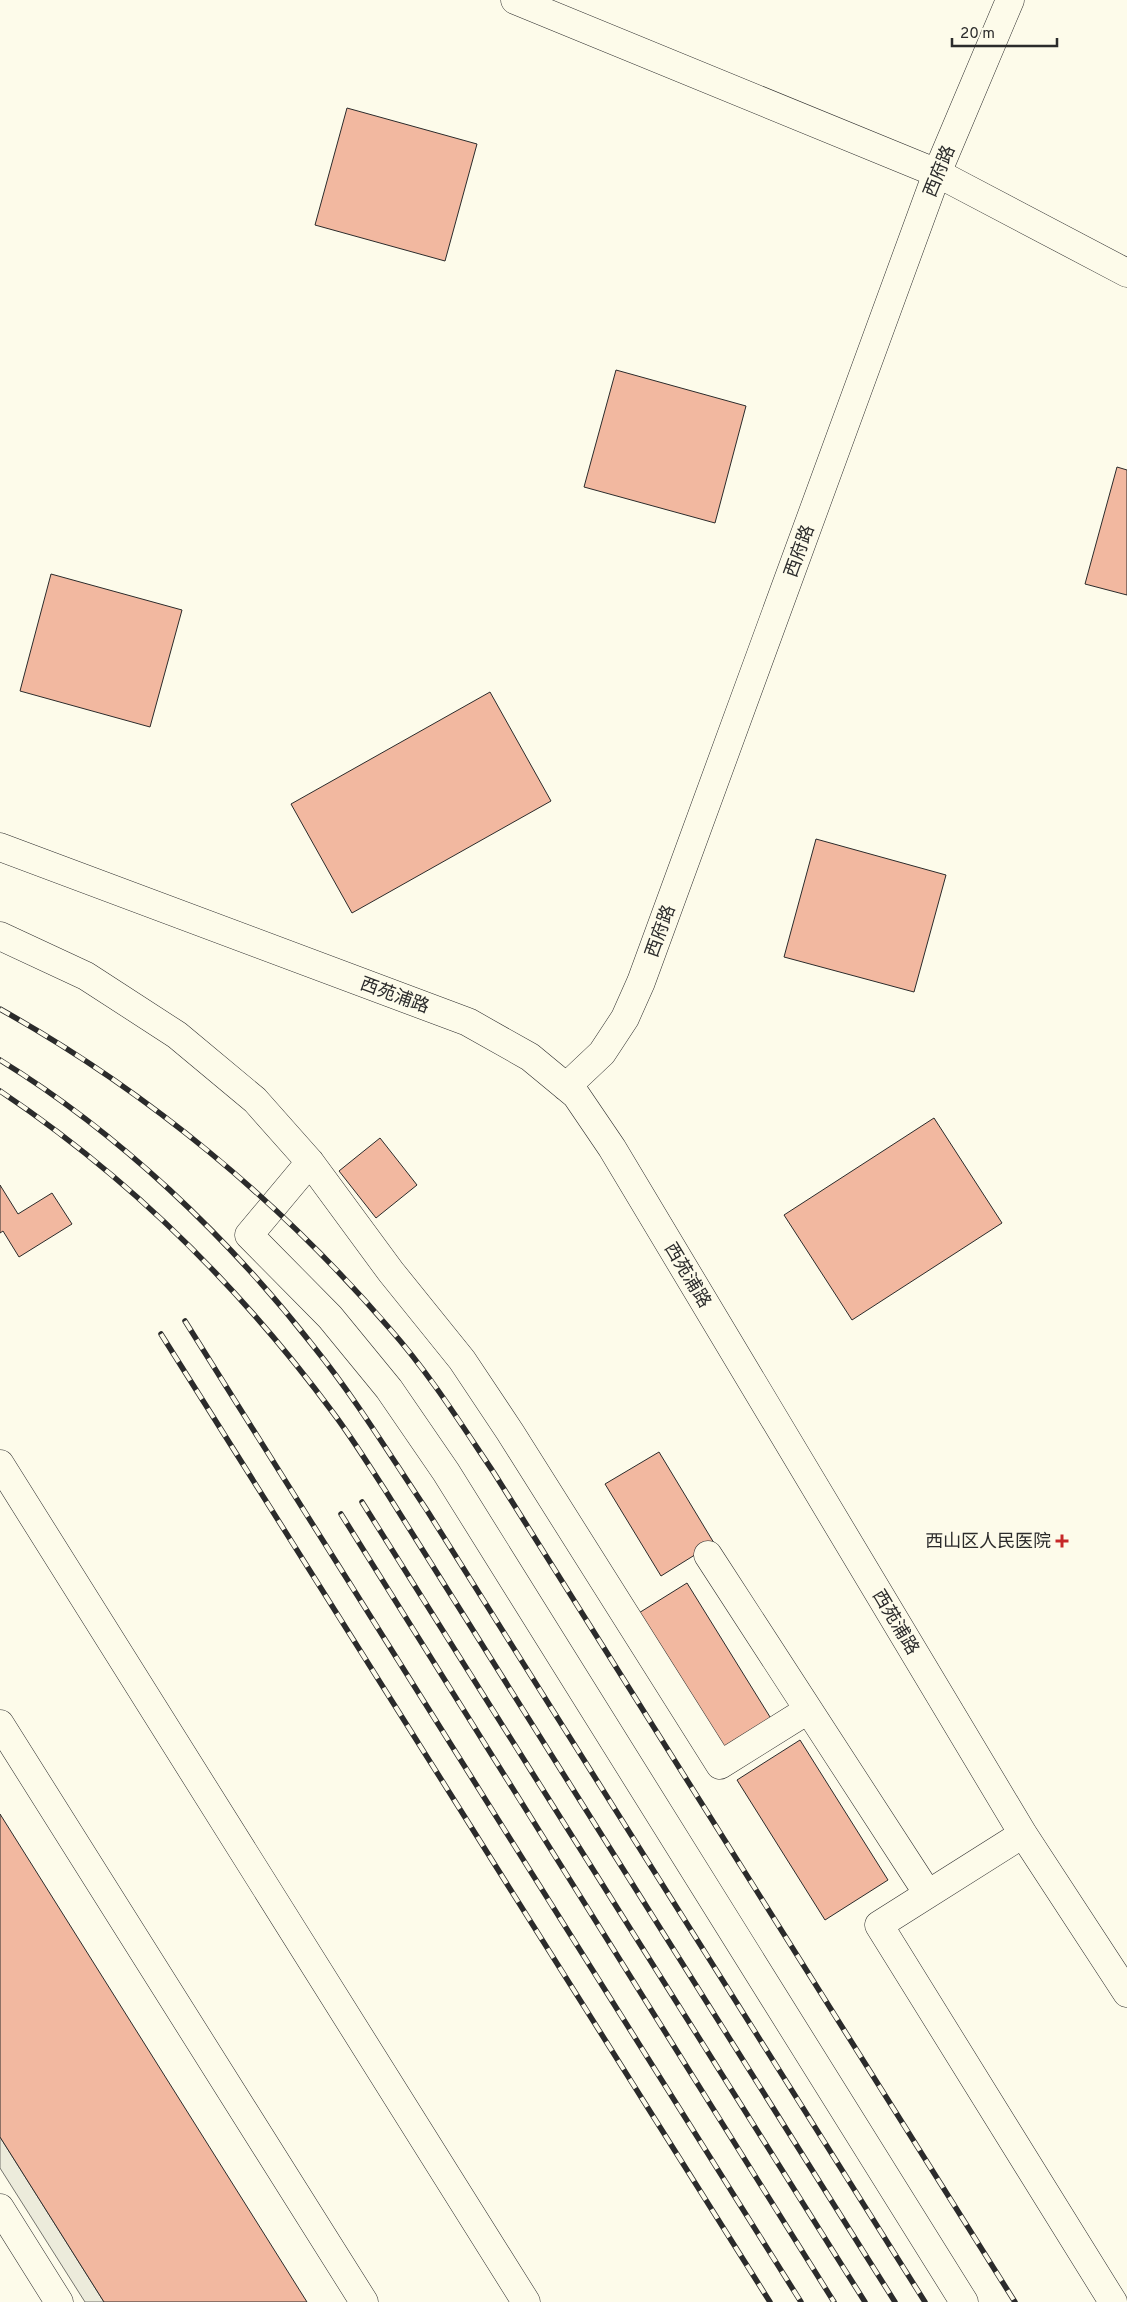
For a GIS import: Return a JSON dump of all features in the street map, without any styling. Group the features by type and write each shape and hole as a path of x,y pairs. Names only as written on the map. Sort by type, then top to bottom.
{"street":[{"path":"515,0 937,172 1127,272"},
{"name":"西府路","path":"566,1087 602,1053 624,1018 641,982 937,172 1010,0"},
{"name":"西苑浦路","path":"0,847 468,1022 530,1057 576,1095 612,1148 1023,1834 1127,1993"},
{"path":"0,936 86,976 177,1036 255,1100 310,1162 392,1272 462,1360 510,1432 720,1765 808,1710"},
{"path":"310,1162 249,1235 330,1317 389,1389 446,1472 964,2302"},
{"path":"0,1464 526,2302"},
{"path":"708,1555 928,1894"},
{"path":"0,1724 364,2302"},
{"path":"1023,1834 879,1925 1113,2302"},
{"path":"0,2208 59,2302"}],"shaded area":[{"path":"0,2137 104,2302 85,2302 0,2168"}],"building":[{"path":"347,108 477,144 445,261 315,225"},
{"path":"616,370 746,406 715,523 584,487"},
{"path":"1117,467 1127,470 1127,595 1085,584"},
{"path":"51,574 182,610 150,727 20,691"},
{"path":"490,692 551,801 352,913 291,804"},
{"path":"816,839 946,875 914,992 784,957"},
{"path":"934,1118 1002,1223 852,1320 784,1215"},
{"path":"380,1138 417,1185 376,1218 339,1171"},
{"path":"0,1185 18,1214 52,1193 72,1224 19,1257 3,1231 0,1233"},
{"path":"659,1452 714,1543 661,1576 605,1484"},
{"path":"687,1583 775,1725 723,1758 634,1616"},
{"path":"800,1740 888,1880 825,1920 737,1780"},
{"path":"0,1814 307,2302 104,2302 0,2137"}],"railway":[{"path":"0,1009 54,1041 107,1076 209,1152 257,1193 348,1282 418,1363 494,1473 1015,2302"},
{"path":"0,1060 87,1120 169,1190 245,1266 281,1306 329,1367 359,1408 428,1512 925,2302"},
{"path":"0,1091 94,1160 181,1238 222,1279 261,1323 334,1414 385,1490 895,2302"},
{"path":"185,1321 801,2302"},
{"path":"161,1334 770,2302"},
{"path":"362,1502 865,2302"},
{"path":"341,1514 834,2302"}],"place":[{"name":"西山区人民医院","path":"1062,1541"}]}
